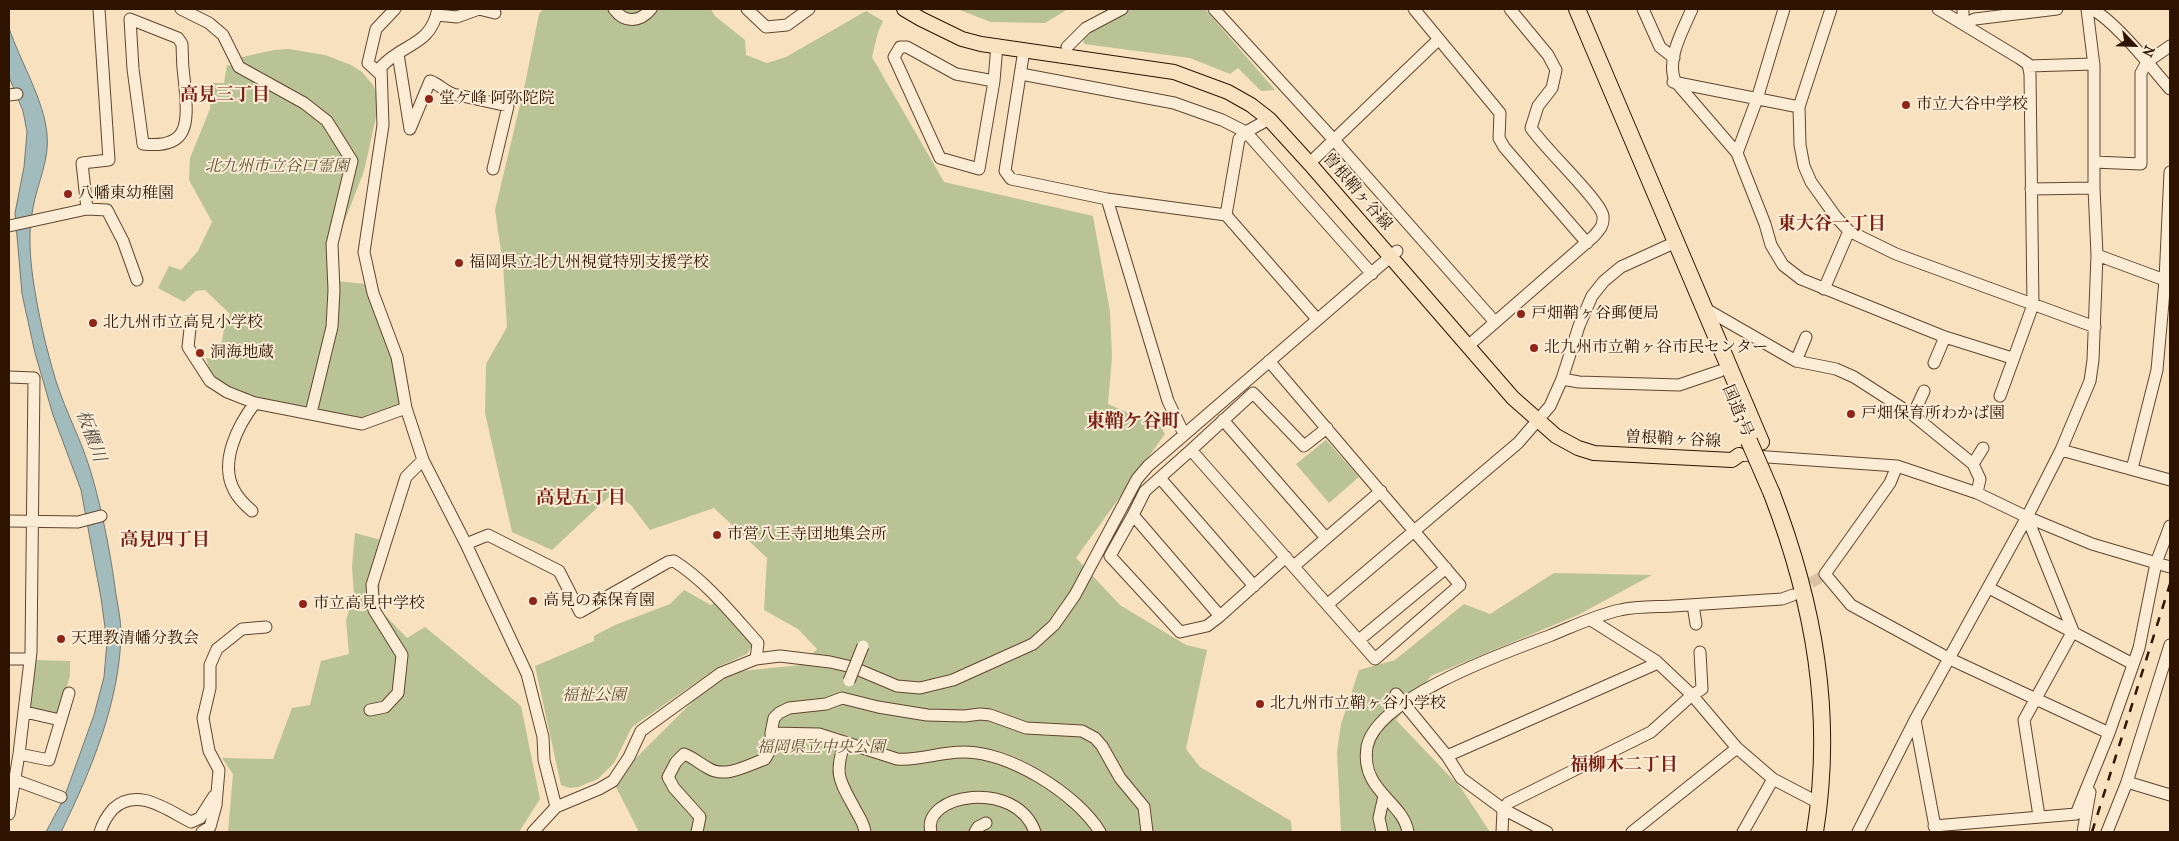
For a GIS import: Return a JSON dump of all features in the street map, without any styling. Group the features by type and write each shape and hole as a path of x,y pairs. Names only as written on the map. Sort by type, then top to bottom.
{"highway":[{"name":"国道3号","path":"1569,9 1672,244 1704,308 1777,494 1820,621 1828,677 1831,742 1828,814 1824,832"},
{"name":"国道3号","path":"1577,9 1672,244 1720,372 1755,442"},
{"name":"国道3号","path":"1777,494 1812,625 1819,676 1823,742 1815,832"}],"main road":[{"name":"曽根鞘ヶ谷線","path":"904,9 962,38 1024,50 1174,72 1228,92 1251,105 1269,119 1394,254"},
{"name":"曽根鞘ヶ谷線","path":"918,9 948,24 983,36 1176,64 1231,85 1255,99 1279,119 1315,158 1471,344 1539,419 1580,440 1613,448 1733,452 1739,455"}],"street":[{"path":"87,209 82,163 110,160 99,9"},
{"path":"181,9 209,23 223,35 239,67 304,103 326,121 352,161 332,244 334,290 332,327 311,413"},
{"path":"381,75 368,63 376,30 395,9"},
{"path":"495,13 479,9 457,17 437,12 434,26 428,35 398,54 391,56 381,67 383,125 364,252 373,293 397,357 406,408 423,460 466,544 527,674 543,737 544,760 556,806"},
{"path":"614,9 624,17 636,20 642,18 651,9"},
{"path":"747,9 766,27 787,25 809,9"},
{"path":"1067,48 1086,28 1122,9"},
{"path":"1214,9 1334,140 1495,322"},
{"path":"1414,9 1500,113 1499,138 1504,147 1587,243"},
{"path":"1471,344 1587,243 1603,225 1603,214 1587,192 1538,139 1531,128 1538,106 1552,88 1556,70 1548,55 1510,9"},
{"path":"1643,9 1660,46 1674,58"},
{"path":"1692,9 1677,44 1672,72 1674,82 1737,153 1765,224 1771,245 1783,265 1802,280 1824,289 1945,337 2012,358"},
{"path":"1737,153 1757,99 1784,9"},
{"path":"1831,9 1799,107 1800,145 1808,174 1824,204 1849,231 1896,254 2095,327"},
{"path":"1938,9 2019,58 2028,66 2030,74 2033,304 2012,358 2000,396"},
{"path":"1963,9 1963,24"},
{"path":"1963,24 1975,19 2057,9"},
{"path":"1858,832 1915,720 2027,518 2061,450 2090,381 2094,360 2097,255 2094,188 2094,64 2086,9"},
{"path":"2092,9 2100,13 2147,62 2170,90"},
{"path":"133,14 178,38 182,44 188,118 180,136 172,142 156,146 142,144 133,69 133,14"},
{"path":"1315,158 1439,39"},
{"path":"994,81 956,74 906,47 900,47 894,57 940,158 979,169 994,81 997,45"},
{"path":"2094,162 2142,164 2141,73 2147,62 2170,46"},
{"path":"1024,50 1004,171 1011,179 1107,199 1226,215 1317,319"},
{"path":"398,54 410,129 430,81 453,94 508,106 492,169"},
{"path":"2028,66 2094,64"},
{"path":"1021,74 1174,103 1214,117 1246,132 1372,274"},
{"path":"1674,82 1799,107"},
{"path":"1226,215 1240,139 1246,132 1269,119"},
{"path":"2132,469 2157,370 2168,281 2170,172"},
{"path":"2031,189 2094,188"},
{"path":"1107,199 1168,401 1184,434"},
{"path":"10,226 87,209 107,210 123,241 137,280"},
{"path":"1824,289 1849,231"},
{"path":"1328,604 1518,443 1550,406 1562,379 1579,326 1592,296 1604,281 1622,267 1672,244"},
{"path":"533,832 556,806 613,781 629,757 641,731 721,673 756,659 780,656 830,662 852,667 897,686 920,688 953,680 1033,644 1054,625 1075,594 1138,479 1148,466 1394,254"},
{"path":"2097,255 2168,281"},
{"path":"1704,308 1796,361 1836,369 1854,377 1913,415 1973,464 1980,479 1977,493"},
{"path":"191,320 188,347 210,381 228,392 255,403 362,424 406,408"},
{"path":"1796,361 1806,337"},
{"path":"1934,364 1945,337"},
{"path":"1190,450 1375,659 1460,585 1327,428 1268,362"},
{"path":"1562,379 1578,382 1679,385 1720,372"},
{"path":"9,378 34,378 29,659 25,712 16,780 9,814"},
{"path":"1913,415 1924,391"},
{"path":"1327,428 1304,446 1253,393 1145,491 1110,556 1180,632 1207,626 1254,586 1326,538 1381,491"},
{"path":"252,511 233,490 228,459 244,416 255,403"},
{"path":"1223,420 1326,538"},
{"path":"1973,464 1983,448"},
{"path":"2061,450 2170,480"},
{"path":"1739,455 1897,466 1977,493 2027,518 2092,544 2170,567"},
{"path":"370,710 386,707 398,693 402,655 374,610 372,585 406,477 423,460"},
{"path":"1897,466 1890,482 1824,574 1851,604 1950,659 2109,732"},
{"path":"1160,478 1254,586"},
{"path":"1133,515 1220,616"},
{"path":"9,520 78,522 101,516"},
{"path":"2027,518 2072,631"},
{"path":"1915,720 1935,829 2039,816 2076,814 2109,732 2139,648 2156,564 2170,526"},
{"path":"466,544 488,534 559,571 580,612 668,562 674,561 688,570 716,596 758,643 756,659"},
{"path":"1359,640 1446,568"},
{"path":"1988,588 2133,664"},
{"path":"1408,832 1406,823 1370,775 1366,760 1367,745 1377,725 1405,703 1466,668 1621,610 1782,599 1793,595"},
{"path":"1693,605 1696,624"},
{"path":"1591,620 1658,663 1692,695 1737,748 1773,779 1819,803"},
{"path":"202,832 210,827 216,805 219,770 209,751 203,718 210,688 210,665 217,650 242,629 266,627"},
{"path":"2039,816 2024,720 2072,631"},
{"path":"2107,832 2127,782 2170,645"},
{"path":"842,698 863,646"},
{"path":"1502,832 1503,809 1516,797 1651,732 1692,695 1702,689 1700,652"},
{"path":"9,659 29,659"},
{"path":"1447,756 1658,663"},
{"path":"19,754 49,760 69,693"},
{"path":"1396,694 1447,756 1461,778 1503,809 1547,832"},
{"path":"697,832 700,817 674,788 668,777 676,762 684,754 697,759 717,773 729,772 765,759 772,748 771,733 774,718 779,713 790,708 826,704 842,698 878,707 927,715 965,716 980,714 1026,728 1082,731 1095,738 1102,746 1120,778 1144,807 1147,832"},
{"path":"25,712 60,720"},
{"path":"771,733 819,734 897,759 907,760 962,752 980,753 1019,766 1058,788 1088,816 1100,832"},
{"path":"845,742 838,761 839,779 863,823 864,832"},
{"path":"1632,832 1737,748"},
{"path":"2083,832 2092,775"},
{"path":"1743,832 1773,779"},
{"path":"16,780 62,797"},
{"path":"2127,782 2170,793"},
{"path":"100,832 104,819 124,801 134,798 149,801 191,822 200,818 216,792"},
{"path":"931,832 930,827 934,814 940,807 958,800 978,796 998,799 1014,805 1026,815 1035,832"},
{"path":"1382,832 1379,818 1384,796"},
{"path":"975,832 978,827 986,823"}],"green space":[{"name":"福岡県立中央公園","path":"543,9 711,9 715,16 745,40 746,55 767,63 786,57 866,11 883,21 878,32 872,57 944,182 1093,216 1110,312 1112,357 1108,404 1161,427 1165,434 1076,558 1120,605 1186,645 1207,650 1186,749 1200,767 1291,821 1292,832 639,832 613,781 721,673 801,665 817,649 798,629 764,610 767,558 714,508 650,530 631,505 614,492 552,550 512,532 485,413 486,364 507,327 503,265 495,210 525,84 539,14"},
{"path":"957,9 1068,9 1045,23 991,22"},
{"path":"1126,9 1205,9 1275,90 1261,91 1238,68 1230,74 1190,58 1084,44 1083,37"},
{"name":"北九州市立谷口霊園","path":"289,49 325,55 351,65 362,72 373,85 376,93 378,108 364,171 335,246 338,281 365,284 390,349 400,402 396,407 360,420 244,396 217,381 210,372 206,358 219,359 224,329 230,314 205,290 196,291 184,302 158,288 169,266 181,270 198,251 212,222 189,180 190,158 210,109 211,83 224,83 227,65 232,66 238,58 274,50"},
{"path":"1326,440 1359,477 1329,503 1296,464"},
{"path":"355,533 381,540 379,609 407,638 425,627 521,706 540,799 519,832 228,832 233,774 222,758 273,759 292,708 310,705 321,661 349,654 346,620 354,595 352,567"},
{"path":"1554,573 1652,575 1578,615 1431,676 1396,720 1461,788 1490,832 1341,832 1337,752 1341,724 1359,670 1395,660 1464,604 1490,614"},
{"name":"福祉公園","path":"684,590 711,605 714,603 752,646 747,654 720,666 632,727 614,763 598,779 578,787 570,788 561,785 535,666 594,641 594,636 615,625 670,604"},
{"path":"34,660 70,661 70,675 59,717 28,711"}],"water":[{"path":"9,28 37,94 47,134 47,153 30,226 31,261 37,305 56,381 84,452 96,490 109,550 121,628 115,684 102,735 83,785 61,832 46,832 64,798 94,715 104,677 107,642 101,598 81,490 53,415 35,353 22,294 15,213 24,167 27,132 23,111 9,77"}],"tunnel":[{"path":"1797,592 1825,574"}],"railway":[{"path":"2092,832 2170,584"}],"place":[{"name":"堂ケ峰 阿弥陀院","path":"429,99"},
{"name":"市立大谷中学校","path":"1906,105"},
{"name":"八幡東幼稚園","path":"68,194"},
{"name":"福岡県立北九州視覚特別支援学校","path":"459,263"},
{"name":"戸畑鞘ヶ谷郵便局","path":"1521,314"},
{"name":"北九州市立高見小学校","path":"93,323"},
{"name":"北九州市立鞘ヶ谷市民センター","path":"1534,348"},
{"name":"洞海地蔵","path":"200,353"},
{"name":"戸畑保育所わかば園","path":"1851,414"},
{"name":"市営八王寺団地集会所","path":"717,535"},
{"name":"高見の森保育園","path":"533,601"},
{"name":"市立高見中学校","path":"303,604"},
{"name":"天理教清幡分教会","path":"61,639"},
{"name":"北九州市立鞘ヶ谷小学校","path":"1260,704"}],"district":[{"name":"高見三丁目","path":"225,96"},
{"name":"東大谷一丁目","path":"1832,225"},
{"name":"東鞘ケ谷町","path":"1133,422"},
{"name":"高見五丁目","path":"581,499"},
{"name":"高見四丁目","path":"165,541"},
{"name":"福柳木二丁目","path":"1624,766"}],"water label":[{"name":"板櫃川","path":"90,436"}]}
